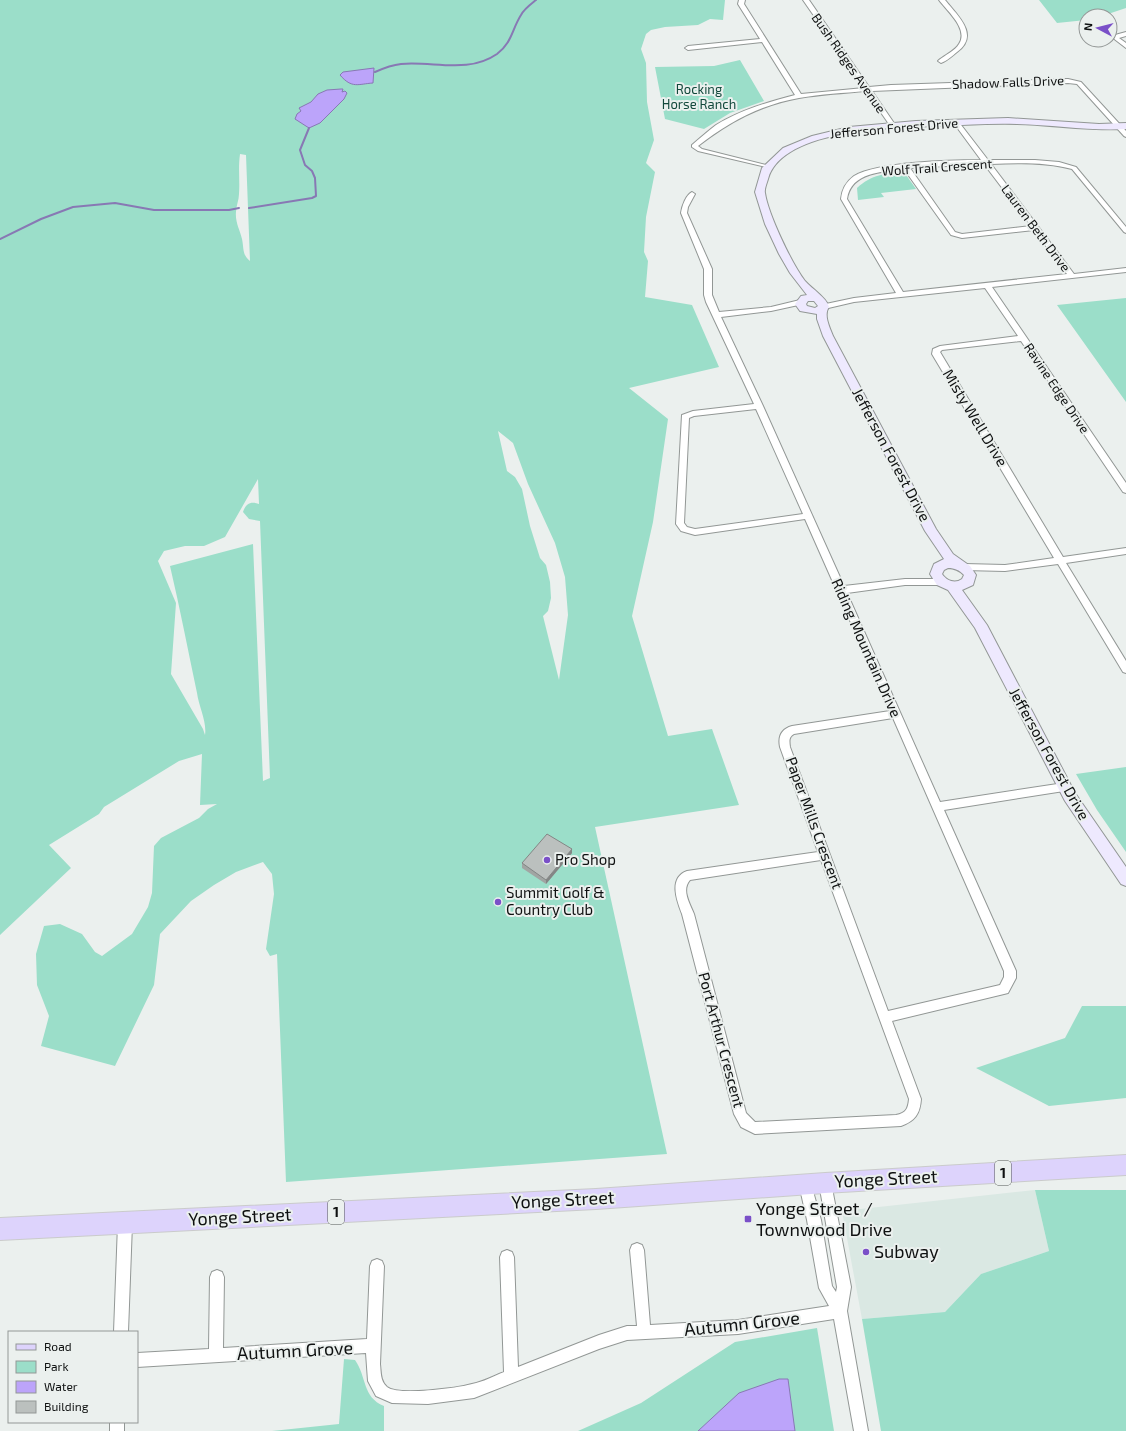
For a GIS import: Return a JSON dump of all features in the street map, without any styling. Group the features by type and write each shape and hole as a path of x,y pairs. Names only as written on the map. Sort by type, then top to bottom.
{"main road":[{"name":"Yonge Street","path":"0,1230 596,1199 815,1184 1126,1166"}],"street":[{"path":"742,0 740,2 799,96"},
{"name":"Bush Ridges Avenue","path":"806,0 893,126"},
{"path":"941,61 963,44 965,34 962,26 942,0"},
{"path":"1126,34 1117,36 1116,38 1126,46"},
{"path":"688,48 764,40"},
{"name":"Shadow Falls Drive","path":"768,167 700,150 694,146 718,127 738,116 768,104 799,96 924,85 1075,81 1079,83 1122,126 1126,135"},
{"name":"Jefferson Forest Drive","path":"1122,126 1084,127 1017,121 956,122 848,130 817,137 787,150 768,167 759,184 760,202 765,216 797,276 808,291 820,303 822,319 828,336 931,531 948,557 960,565 969,574 968,595 980,625 1064,787 1083,818 1126,879"},
{"name":"Lauren Beth Drive","path":"956,122 1072,276"},
{"name":"Wolf Trail Crescent","path":"901,295 845,202 845,190 851,182 863,175 882,170 986,162 1036,162 1071,166 1126,231"},
{"path":"907,168 953,234 962,236 1036,228"},
{"name":"Riding Mountain Drive","path":"692,194 684,207 684,213 708,269 708,295 716,315 759,406 1010,971 1010,978 1004,989 937,1006 885,1017"},
{"path":"716,315 803,305 808,298 820,303 1126,270"},
{"name":"Jefferson Forest Drive","path":"797,276 803,305 828,336"},
{"name":"Ravine Edge Drive","path":"987,285 1126,490"},
{"name":"Misty Well Drive","path":"1023,338 940,348 936,351 936,354 1061,560"},
{"path":"759,406 693,414 685,417 680,524 684,529 695,532 808,516"},
{"name":"Jefferson Forest Drive","path":"931,531 932,540 940,559 942,577 980,625"},
{"path":"942,577 948,563 1005,568 1126,551"},
{"path":"1061,560 1126,669"},
{"path":"841,590 942,577 960,586 981,574 1005,568"},
{"name":"Paper Mills Crescent","path":"885,1017 784,740 786,734 792,730 896,714"},
{"path":"936,807 1064,787"},
{"name":"Port Arthur Crescent","path":"826,855 687,876 682,880 679,887 688,914 743,1120 748,1125 763,1128 896,1121 910,1117 915,1106 915,1099 885,1017"},
{"path":"815,1184 814,1220 826,1288 840,1311"},
{"path":"815,1184 844,1287 840,1311 861,1431"},
{"path":"121,1331 125,1224"},
{"path":"637,1250 644,1332"},
{"path":"507,1257 511,1377"},
{"name":"Autumn Grove","path":"377,1266 374,1380 378,1387 386,1395 397,1398 460,1394 474,1391 615,1336 627,1333 738,1327 840,1311"},
{"name":"Autumn Grove","path":"216,1355 217,1277"},
{"name":"Autumn Grove","path":"138,1360 374,1346"}],"shaded area":[{"path":"1035,1190 1049,1251 981,1274 945,1312 862,1319 842,1211"}],"green space":[{"path":"0,0 725,0 723,20 710,19 698,25 665,27 651,30 646,34 641,49 646,63 647,102 654,140 646,163 655,172 646,217 644,252 648,261 645,297 692,305 719,367 629,388 668,419 653,522 632,616 668,736 712,729 739,805 595,827 667,1154 286,1182 277,954 270,956 266,949 274,894 272,874 263,862 236,872 191,901 160,934 154,985 115,1066 41,1046 49,1016 37,985 36,954 44,926 60,924 82,934 95,952 102,956 132,934 148,907 152,893 154,846 161,838 199,818 208,809 217,804 200,805 202,754 179,761 104,807 99,814 49,845 71,868 0,935","holes":["240,154 246,155 250,261 244,254 236,216 239,196","498,431 513,443 528,484 555,543 565,577 568,615 559,680 543,616 548,611 551,598 550,582 546,565 540,558 530,526 522,489 515,477 507,471","258,479 259,504 249,504 243,512 249,519 260,521 270,778 263,781 253,544 170,566 204,720 205,735 171,674 176,603 158,561 164,551 185,546 204,546 225,537"]},
{"path":"1039,0 1126,0 1126,8 1118,11 1118,8 1078,8 1078,21 1057,23"},
{"name":"Rocking Horse Ranch","path":"740,60 764,101 730,113 704,129 665,119 655,67 714,66"},
{"path":"904,172 916,189 881,193 884,197 858,200 857,188 863,183 873,177"},
{"path":"1126,298 1126,402 1057,305"},
{"path":"1126,767 1126,852 1097,810 1076,774"},
{"path":"1082,1006 1126,1006 1126,1098 1049,1106 976,1068 1065,1038"},
{"path":"1035,1190 1126,1190 1126,1431 881,1431 862,1319 945,1312 981,1274 1049,1251"},
{"path":"817,1328 834,1431 578,1431 641,1403 735,1342"},
{"path":"344,1359 355,1360 362,1373 368,1392 377,1402 384,1406 384,1431 272,1431 339,1424"}],"water":[{"path":"374,68 373,83 355,85 348,82 340,75 343,72"},
{"path":"343,89 342,92 345,91 347,93 344,99 320,123 309,128 295,119 297,114 301,111 299,108 311,102 318,94 327,90"},
{"path":"779,1379 788,1379 795,1431 698,1431 739,1393"}],"building":[{"name":"Pro Shop","path":"547,834 572,849 546,880 522,863"}],"waterway":[{"path":"375,72 401,64 463,65 474,64 486,60 502,50 509,41 522,13 536,0"},
{"path":"249,208 312,198 316,196 315,178 312,171 305,165 300,150 309,128"},
{"path":"0,239 41,219 73,207 115,203 154,210 229,210 239,208"}],"place":[{"name":"Pro Shop","path":"547,860"},
{"name":"Summit Golf & Country Club","path":"498,902"},
{"name":"Yonge Street / Townwood Drive","path":"748,1219"},
{"name":"Subway","path":"866,1252"}]}
